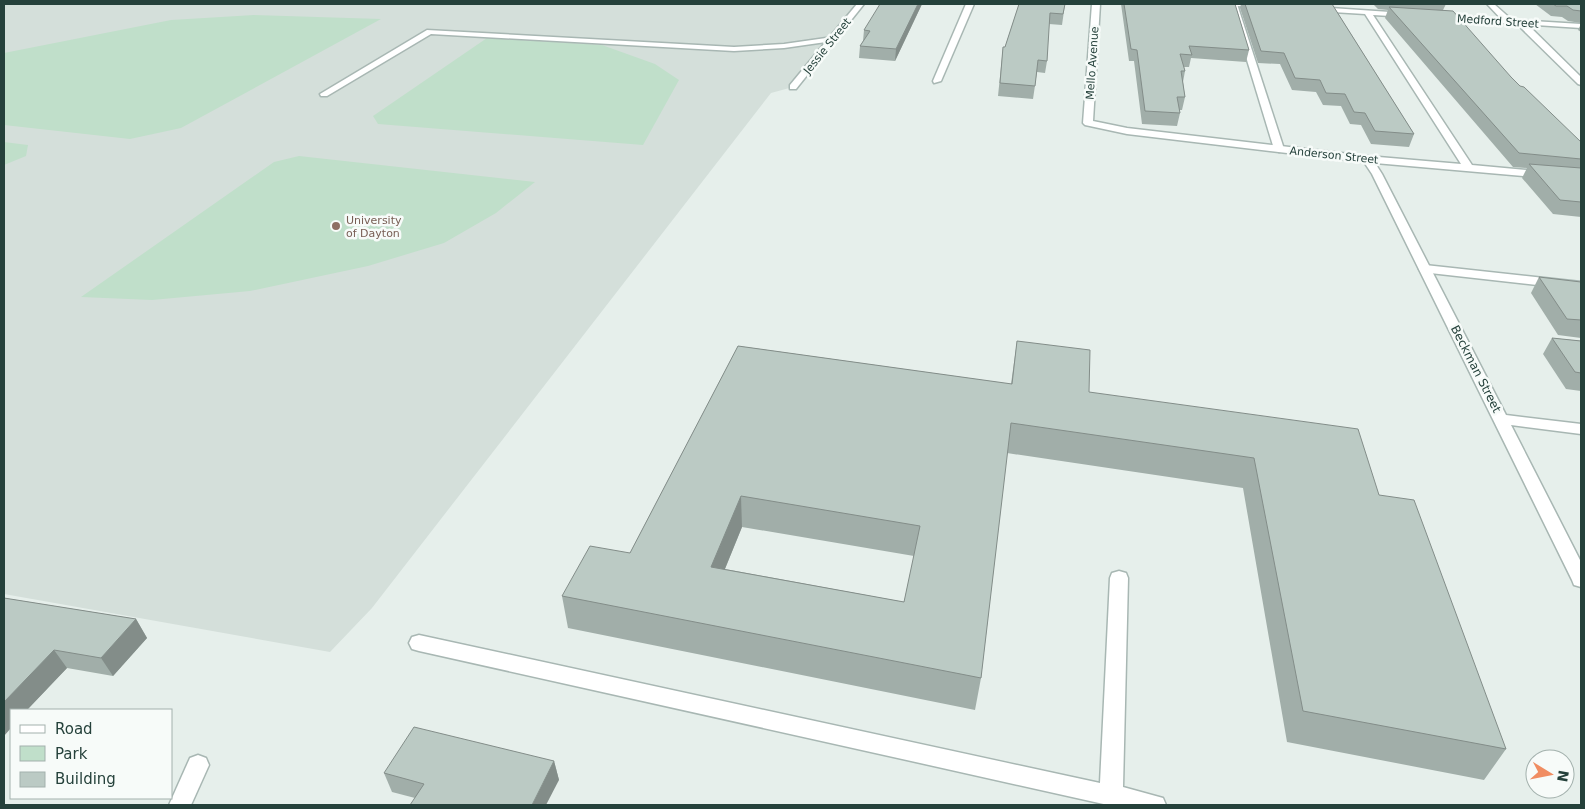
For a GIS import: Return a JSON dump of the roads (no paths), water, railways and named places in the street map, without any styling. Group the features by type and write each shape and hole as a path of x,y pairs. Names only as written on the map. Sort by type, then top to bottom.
{"street":[{"name":"Jessie Street","path":"793,87 860,4"},
{"path":"937,81 970,4"},
{"name":"Mello Avenue","path":"1088,123 1096,4"},
{"path":"1273,6 1234,4 1279,149"},
{"path":"1490,4 1509,22"},
{"path":"1310,9 1414,16"},
{"path":"1367,12 1468,167"},
{"name":"Medford Street","path":"1433,17 1581,26"},
{"path":"1520,22 1581,82"},
{"path":"324,94 430,32 734,49 784,46 833,39"},
{"name":"Anderson Street","path":"1088,123 1127,131 1367,159 1581,178"},
{"name":"Beckman Street","path":"1367,159 1502,419 1581,580"},
{"path":"1425,268 1581,286"},
{"path":"1502,419 1581,429"},
{"path":"1112,796 1119,578"},
{"path":"419,643 1155,805"},
{"path":"180,805 198,764"}],"place":[{"name":"University of Dayton","path":"336,226"}]}
